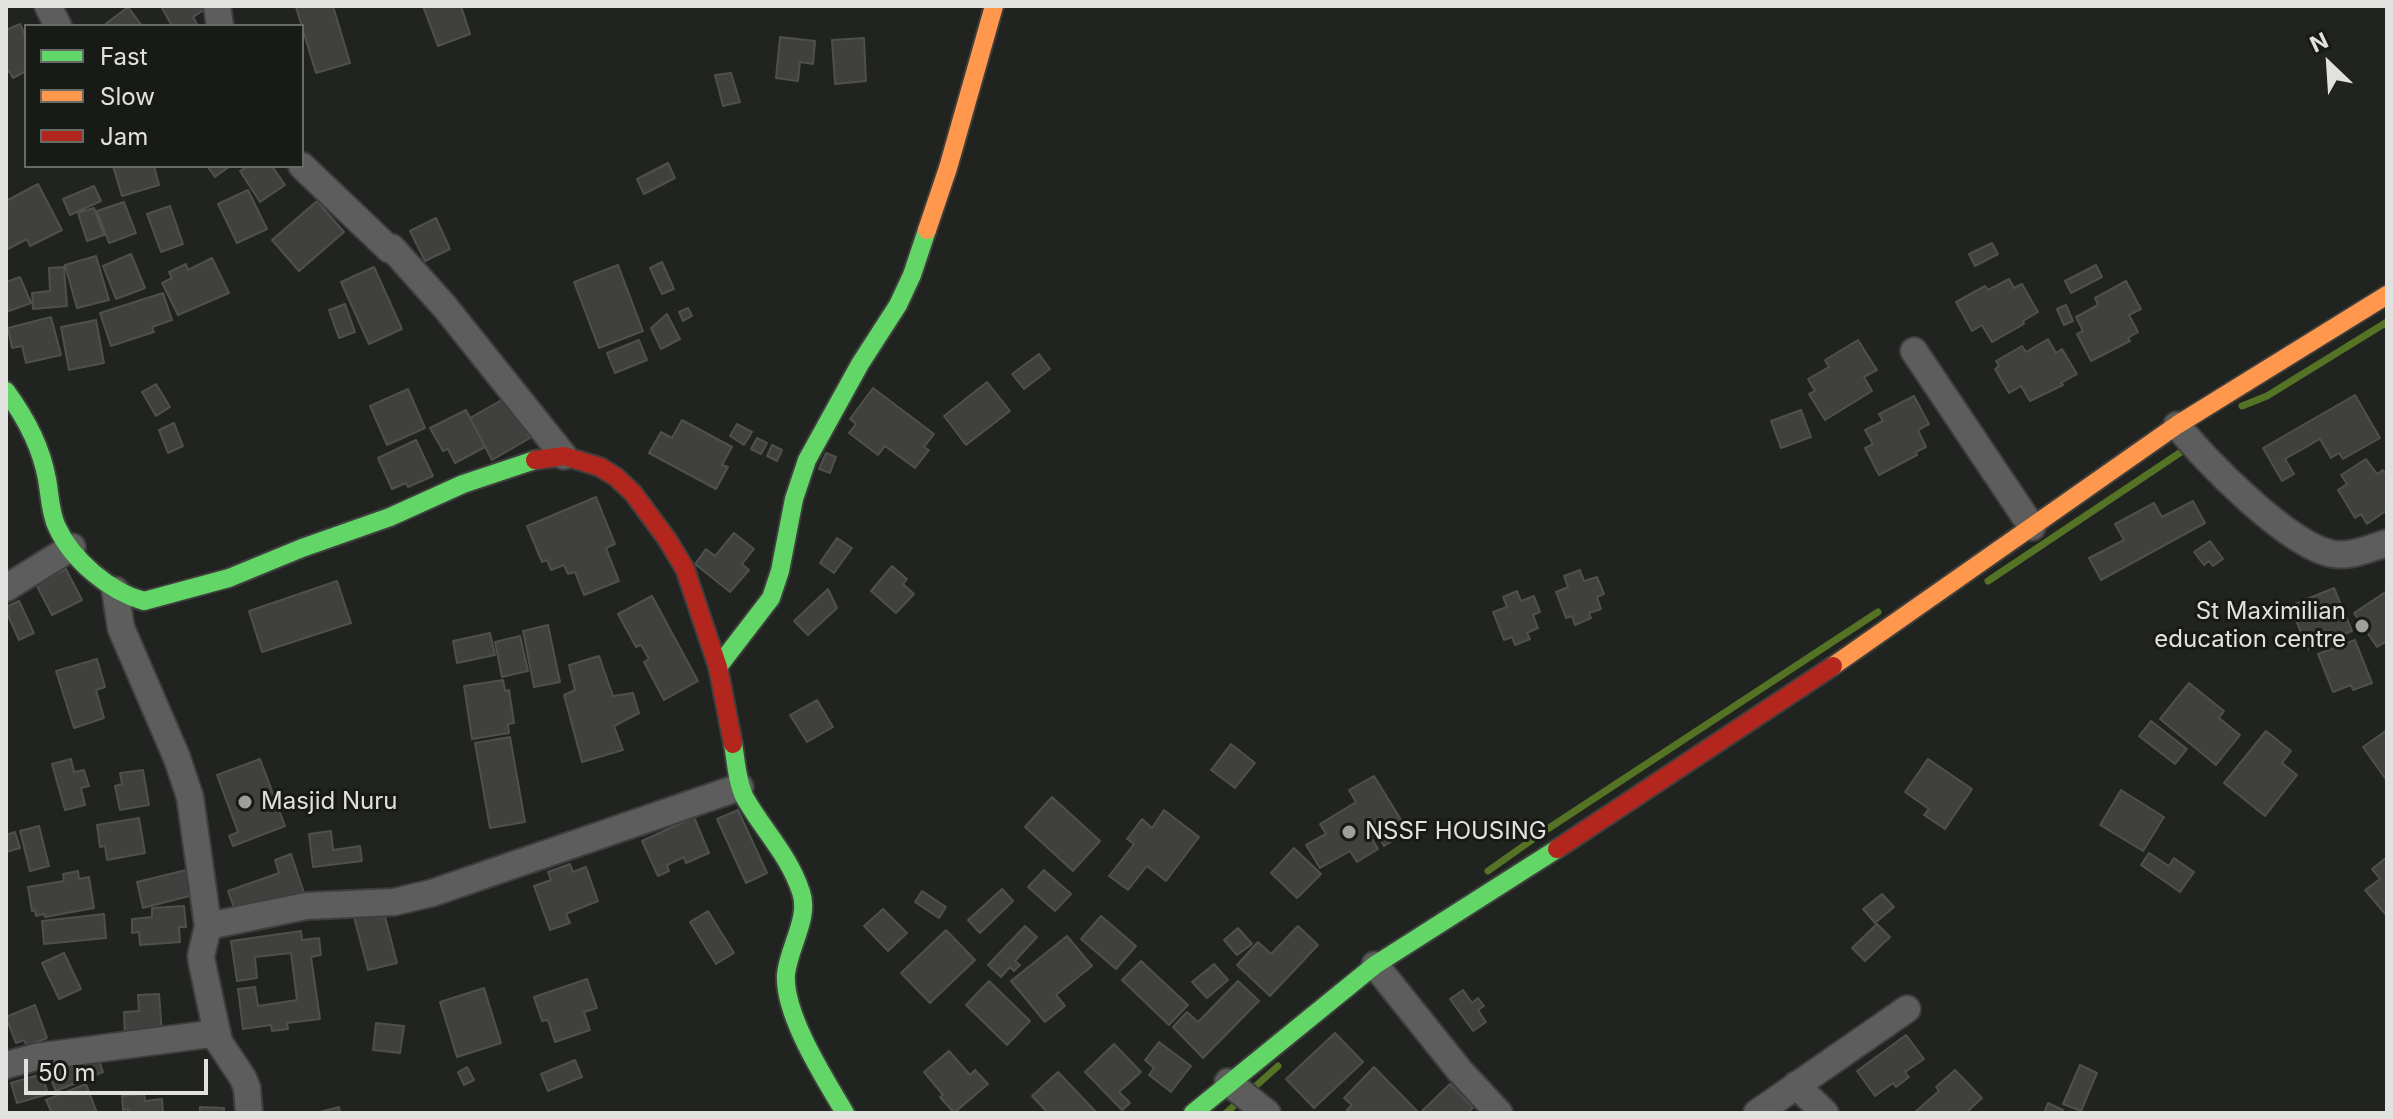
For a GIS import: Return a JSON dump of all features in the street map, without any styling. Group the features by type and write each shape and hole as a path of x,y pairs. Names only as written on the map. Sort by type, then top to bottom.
{"street":[{"path":"48,6 57,24"},
{"path":"718,667 771,598 780,571 794,499 807,460 860,364 898,305 912,275 948,168 994,6"},
{"path":"304,168 389,249 392,248 445,307 564,456"},
{"path":"1193,1113 1375,965 1611,815 1880,634 2177,425 2387,295"},
{"path":"1914,351 2032,527"},
{"path":"6,391 38,441 57,528 115,590 144,601 229,578 527,461 564,456 600,467 616,477 633,493 685,569 718,667 740,787 776,841 802,894 805,908 791,947 786,976 788,996 812,1057 845,1113"},
{"path":"2177,425 2201,453 2265,514 2319,550 2343,555 2387,543"},
{"path":"6,588 72,547"},
{"path":"115,590 121,628 186,779 208,926 201,956 221,1049 238,1070 247,1088 249,1113"},
{"path":"208,926 306,906 394,902 432,893 740,787"},
{"path":"1375,965 1460,1071 1499,1113"},
{"path":"1757,1113 1907,1009"},
{"path":"6,1065 36,1057 217,1033"},
{"path":"1228,1082 1267,1113"},
{"path":"1796,1085 1825,1113"}],"building":[{"path":"161,6 202,6 204,10 193,17 197,24 171,24"},
{"path":"333,6 350,63 316,73 304,24 301,24 296,7"},
{"path":"423,6 461,6 470,34 438,46"},
{"path":"128,7 141,24 106,24"},
{"path":"20,24 24,33 24,72 13,78 9,71 6,72 6,30"},
{"path":"780,37 815,41 813,64 800,62 798,81 776,78"},
{"path":"864,38 866,81 835,84 832,40"},
{"path":"731,73 740,102 723,106 715,75"},
{"path":"668,163 675,178 644,194 637,179"},
{"path":"114,168 155,168 159,185 122,196"},
{"path":"208,168 227,168 215,177"},
{"path":"245,168 273,168 285,185 260,202 240,171"},
{"path":"38,184 62,230 30,246 27,239 6,250 6,201"},
{"path":"94,186 101,201 70,215 63,199"},
{"path":"248,190 267,229 237,243 218,204"},
{"path":"317,201 344,232 299,271 272,240"},
{"path":"124,202 136,233 109,243 97,211"},
{"path":"170,206 183,244 161,252 147,214"},
{"path":"94,208 104,235 87,241 78,213"},
{"path":"436,218 450,249 425,261 410,231"},
{"path":"1992,243 1998,254 1975,266 1969,254"},
{"path":"131,254 145,288 116,299 103,266"},
{"path":"96,256 109,300 77,308 65,265"},
{"path":"212,258 229,293 178,315 162,283 172,278 169,272 186,264 188,270"},
{"path":"662,262 674,289 662,294 650,268"},
{"path":"618,265 643,331 599,348 574,282"},
{"path":"2096,265 2102,277 2071,293 2065,281"},
{"path":"64,267 67,306 33,309 32,293 50,291 49,268"},
{"path":"374,267 402,329 369,344 341,282"},
{"path":"20,277 31,303 9,311 6,282"},
{"path":"2009,279 2014,288 2022,284 2038,312 2023,321 2024,324 1992,342 1982,325 1972,331 1956,302 1985,286 1988,290"},
{"path":"2126,281 2141,309 2129,315 2138,332 2128,338 2130,341 2091,361 2077,334 2083,331 2076,317 2098,305 2095,298"},
{"path":"163,293 172,320 152,327 154,332 111,346 100,313"},
{"path":"345,304 355,332 339,338 329,310"},
{"path":"2066,305 2073,321 2064,325 2057,309"},
{"path":"688,308 692,316 683,321 679,312"},
{"path":"667,314 680,339 661,349 651,328"},
{"path":"51,317 61,355 26,363 22,346 12,348 8,328"},
{"path":"96,320 104,363 69,370 61,327"},
{"path":"2048,339 2056,353 2062,349 2077,374 2061,383 2063,385 2030,401 2021,386 2009,393 1995,369 1999,366 1996,361 2022,346 2026,352"},
{"path":"639,340 647,360 615,373 607,353"},
{"path":"1858,340 1877,370 1864,377 1872,391 1825,420 1809,394 1815,391 1808,379 1829,367 1825,360"},
{"path":"1039,354 1050,369 1024,389 1012,374"},
{"path":"987,382 1010,411 966,445 944,416"},
{"path":"156,384 170,407 156,416 142,392"},
{"path":"873,388 934,434 924,447 929,450 915,468 885,446 878,455 849,433 856,424 850,419"},
{"path":"408,389 425,428 387,445 370,406"},
{"path":"2355,395 2380,438 2343,459 2339,453 2331,458 2320,439 2285,459 2294,474 2282,481 2263,448"},
{"path":"1914,396 1929,424 1918,430 1926,447 1879,475 1865,448 1873,444 1865,430 1883,421 1879,414"},
{"path":"507,397 530,438 492,460 470,418"},
{"path":"466,410 485,447 455,463 448,449 443,451 430,428"},
{"path":"1801,410 1811,437 1781,448 1771,421"},
{"path":"682,420 732,447 722,465 728,467 716,489 649,453 661,432 672,438"},
{"path":"174,423 183,446 168,453 159,430"},
{"path":"737,424 752,432 744,445 730,436"},
{"path":"757,438 767,443 761,454 751,449"},
{"path":"416,440 433,476 408,487 406,483 392,489 378,458"},
{"path":"772,445 782,450 777,461 767,456"},
{"path":"826,453 836,457 830,473 819,469"},
{"path":"2366,459 2377,474 2383,470 2387,476 2387,510 2367,524 2361,514 2355,518 2338,490 2347,484 2341,475"},
{"path":"596,497 615,544 606,548 619,581 584,595 575,572 568,574 564,565 551,570 547,560 542,562 527,526"},
{"path":"2193,501 2205,523 2101,580 2089,558 2124,540 2115,524 2154,503 2162,517"},
{"path":"734,533 754,549 742,564 749,570 730,592 695,564 706,549 715,556"},
{"path":"837,538 852,548 834,573 820,563"},
{"path":"2210,541 2223,559 2213,566 2209,561 2204,565 2194,552"},
{"path":"892,566 907,579 903,584 914,594 896,613 871,591"},
{"path":"66,569 82,600 52,615 36,584"},
{"path":"1580,570 1584,581 1597,577 1604,594 1597,597 1601,609 1589,613 1591,618 1575,625 1572,616 1566,618 1556,592 1568,587 1564,576"},
{"path":"337,581 351,623 262,652 249,611"},
{"path":"2334,588 2352,631 2308,649 2290,606"},
{"path":"828,589 837,608 808,635 794,621"},
{"path":"1517,591 1521,601 1534,596 1540,612 1533,615 1538,628 1527,633 1530,639 1515,645 1512,637 1504,640 1493,612 1507,607 1503,597"},
{"path":"2387,591 2387,641 2377,647 2354,613"},
{"path":"652,596 698,681 664,700 644,662 649,659 641,645 636,647 618,614"},
{"path":"19,601 34,633 19,640 6,607"},
{"path":"548,625 560,682 534,687 523,631"},
{"path":"490,633 495,655 457,663 453,641"},
{"path":"520,636 528,671 502,677 495,642"},
{"path":"2355,640 2372,683 2353,690 2351,685 2333,692 2318,654"},
{"path":"599,656 613,696 633,693 639,713 614,726 623,750 582,762 564,695 575,690 569,665"},
{"path":"97,659 105,687 96,690 104,718 74,728 56,671"},
{"path":"503,680 505,691 509,690 514,723 508,724 509,733 472,739 464,686"},
{"path":"2189,683 2224,711 2219,718 2240,735 2216,765 2160,719"},
{"path":"817,700 833,727 807,742 790,715"},
{"path":"2151,721 2187,749 2175,764 2139,736"},
{"path":"2387,730 2387,781 2363,747"},
{"path":"2266,731 2291,751 2282,763 2297,775 2265,816 2224,783"},
{"path":"510,737 525,822 490,828 475,743"},
{"path":"1231,744 1255,763 1235,788 1211,770"},
{"path":"71,759 74,772 84,770 89,786 81,788 85,805 65,810 52,764"},
{"path":"260,759 285,826 233,846 229,836 238,832 217,775"},
{"path":"1928,759 1972,789 1945,829 1924,815 1929,809 1905,792"},
{"path":"143,770 149,805 120,810 115,786 122,784 120,773"},
{"path":"1374,776 1408,831 1384,846 1377,834 1371,837 1378,849 1357,862 1350,851 1320,868 1306,845 1326,834 1320,824 1356,802 1349,790"},
{"path":"2121,790 2164,817 2143,851 2100,825"},
{"path":"1052,797 1100,841 1073,871 1025,827"},
{"path":"738,810 767,873 746,883 717,819"},
{"path":"1164,810 1199,837 1166,881 1147,866 1128,890 1109,876 1134,844 1127,839 1142,819 1152,828"},
{"path":"694,817 709,853 686,863 684,857 667,865 669,871 658,876 642,841"},
{"path":"139,818 145,853 107,860 105,846 100,847 97,825"},
{"path":"39,826 49,866 30,871 20,831"},
{"path":"331,831 333,850 360,846 362,861 313,867 309,834"},
{"path":"15,832 20,848 6,852 6,835"},
{"path":"1294,848 1321,874 1297,898 1271,873"},
{"path":"2149,853 2169,866 2174,858 2194,872 2180,892 2141,865"},
{"path":"291,854 304,893 237,916 228,891 279,873 275,860"},
{"path":"2387,857 2387,916 2365,890 2380,879 2372,869"},
{"path":"570,864 573,872 586,867 598,901 566,914 570,923 550,930 534,886 551,880 548,872"},
{"path":"186,870 193,895 143,908 137,882"},
{"path":"1044,870 1071,894 1055,911 1028,887"},
{"path":"78,871 79,879 89,877 94,908 36,916 35,910 32,911 28,887 64,881 63,874"},
{"path":"1002,889 1013,901 980,933 968,920"},
{"path":"922,891 946,907 939,918 915,902"},
{"path":"1882,894 1894,907 1875,923 1863,909"},
{"path":"184,906 186,927 179,927 180,942 140,945 139,932 132,933 132,919 152,917 152,908"},
{"path":"383,909 397,963 368,970 354,917"},
{"path":"883,909 907,933 888,951 864,926"},
{"path":"708,911 734,953 716,964 690,922"},
{"path":"104,914 106,938 44,944 42,921"},
{"path":"1101,916 1136,946 1116,969 1081,939"},
{"path":"1877,924 1890,937 1865,961 1852,948"},
{"path":"1025,926 1037,937 1015,961 1020,965 1014,971 1010,967 1001,977 988,965"},
{"path":"1298,926 1318,945 1270,996 1237,965 1258,942 1271,954"},
{"path":"1238,928 1252,944 1237,955 1224,940"},
{"path":"946,930 975,960 930,1003 901,973"},
{"path":"301,931 302,940 319,938 321,955 311,957 320,1019 287,1023 288,1029 272,1031 271,1025 243,1029 238,989 255,987 258,1006 297,1000 291,953 255,957 257,978 237,981 231,941"},
{"path":"1067,936 1092,966 1056,995 1065,1006 1045,1022 1011,981"},
{"path":"64,953 81,989 59,999 42,963"},
{"path":"1141,961 1188,1005 1169,1025 1122,980"},
{"path":"1214,964 1228,980 1207,998 1192,982"},
{"path":"587,979 597,1008 584,1012 590,1030 555,1042 548,1020 542,1021 534,997"},
{"path":"989,981 1030,1021 1007,1045 966,1005"},
{"path":"1238,981 1259,1001 1203,1058 1173,1027 1187,1012 1198,1022"},
{"path":"484,988 501,1043 457,1057 440,1002"},
{"path":"1463,990 1472,1003 1478,998 1484,1006 1478,1010 1486,1022 1473,1031 1450,999"},
{"path":"159,994 162,1034 125,1040 124,1012 139,1011 138,995"},
{"path":"35,1005 47,1038 27,1046 24,1040 16,1043 6,1017"},
{"path":"376,1023 404,1026 400,1053 373,1050"},
{"path":"1335,1033 1363,1062 1314,1108 1286,1079"},
{"path":"1906,1035 1924,1059 1905,1072 1909,1077 1896,1087 1893,1083 1875,1096 1857,1071"},
{"path":"1159,1042 1191,1066 1171,1092 1149,1075 1154,1068 1145,1060"},
{"path":"1114,1044 1141,1072 1119,1092 1130,1103 1122,1110 1085,1072"},
{"path":"949,1051 970,1075 975,1070 988,1084 954,1113 924,1072"},
{"path":"87,1053 98,1057 103,1072 56,1091 47,1070"},
{"path":"575,1060 582,1077 548,1091 541,1074"},
{"path":"2080,1065 2097,1073 2081,1111 2063,1104"},
{"path":"467,1067 474,1080 464,1085 458,1072"},
{"path":"1374,1067 1419,1113 1350,1113 1347,1110 1352,1105 1344,1098"},
{"path":"1955,1070 1982,1098 1966,1113 1914,1113 1939,1091 1936,1087"},
{"path":"1058,1072 1097,1113 1048,1113 1032,1096"},
{"path":"42,1074 48,1094 17,1103 11,1083"},
{"path":"86,1084 97,1113 52,1113 46,1100"},
{"path":"1450,1084 1473,1108 1467,1113 1424,1113 1422,1111"},
{"path":"144,1094 145,1101 162,1099 163,1113 128,1113 128,1109 123,1110 122,1096"},
{"path":"2048,1103 2063,1110 2062,1113 2044,1113"},
{"path":"200,1107 224,1108 224,1113 200,1113"},
{"path":"339,1107 340,1113 320,1113 320,1112"}],"waterway":[{"path":"2242,406 2267,396 2387,322"},
{"path":"1988,581 2190,446"},
{"path":"1488,871 1878,612"},
{"path":"1226,1113 1278,1066"}],"traffic: fast":[{"path":"718,667 771,598 780,571 794,499 807,460 860,364 898,305 927,230"},
{"path":"6,391 37,444 53,516 64,539 93,573 118,590 144,601 229,578 390,517 463,484 535,460"},
{"path":"733,744 742,792 783,854 801,892 803,912 788,964 787,990 798,1027 845,1113"},
{"path":"1193,1113 1375,965 1557,849"}],"traffic: slow":[{"path":"927,230 994,6"},
{"path":"1833,666 2177,425 2387,295"}],"traffic: jam":[{"path":"535,460 564,456 600,467 633,493 667,539 685,569 718,667 733,744"},
{"path":"1557,849 1833,666"}],"place":[{"name":"St Maximilian education centre","path":"2362,626"},
{"name":"Masjid Nuru","path":"245,802"},
{"name":"NSSF HOUSING","path":"1349,832"}]}
